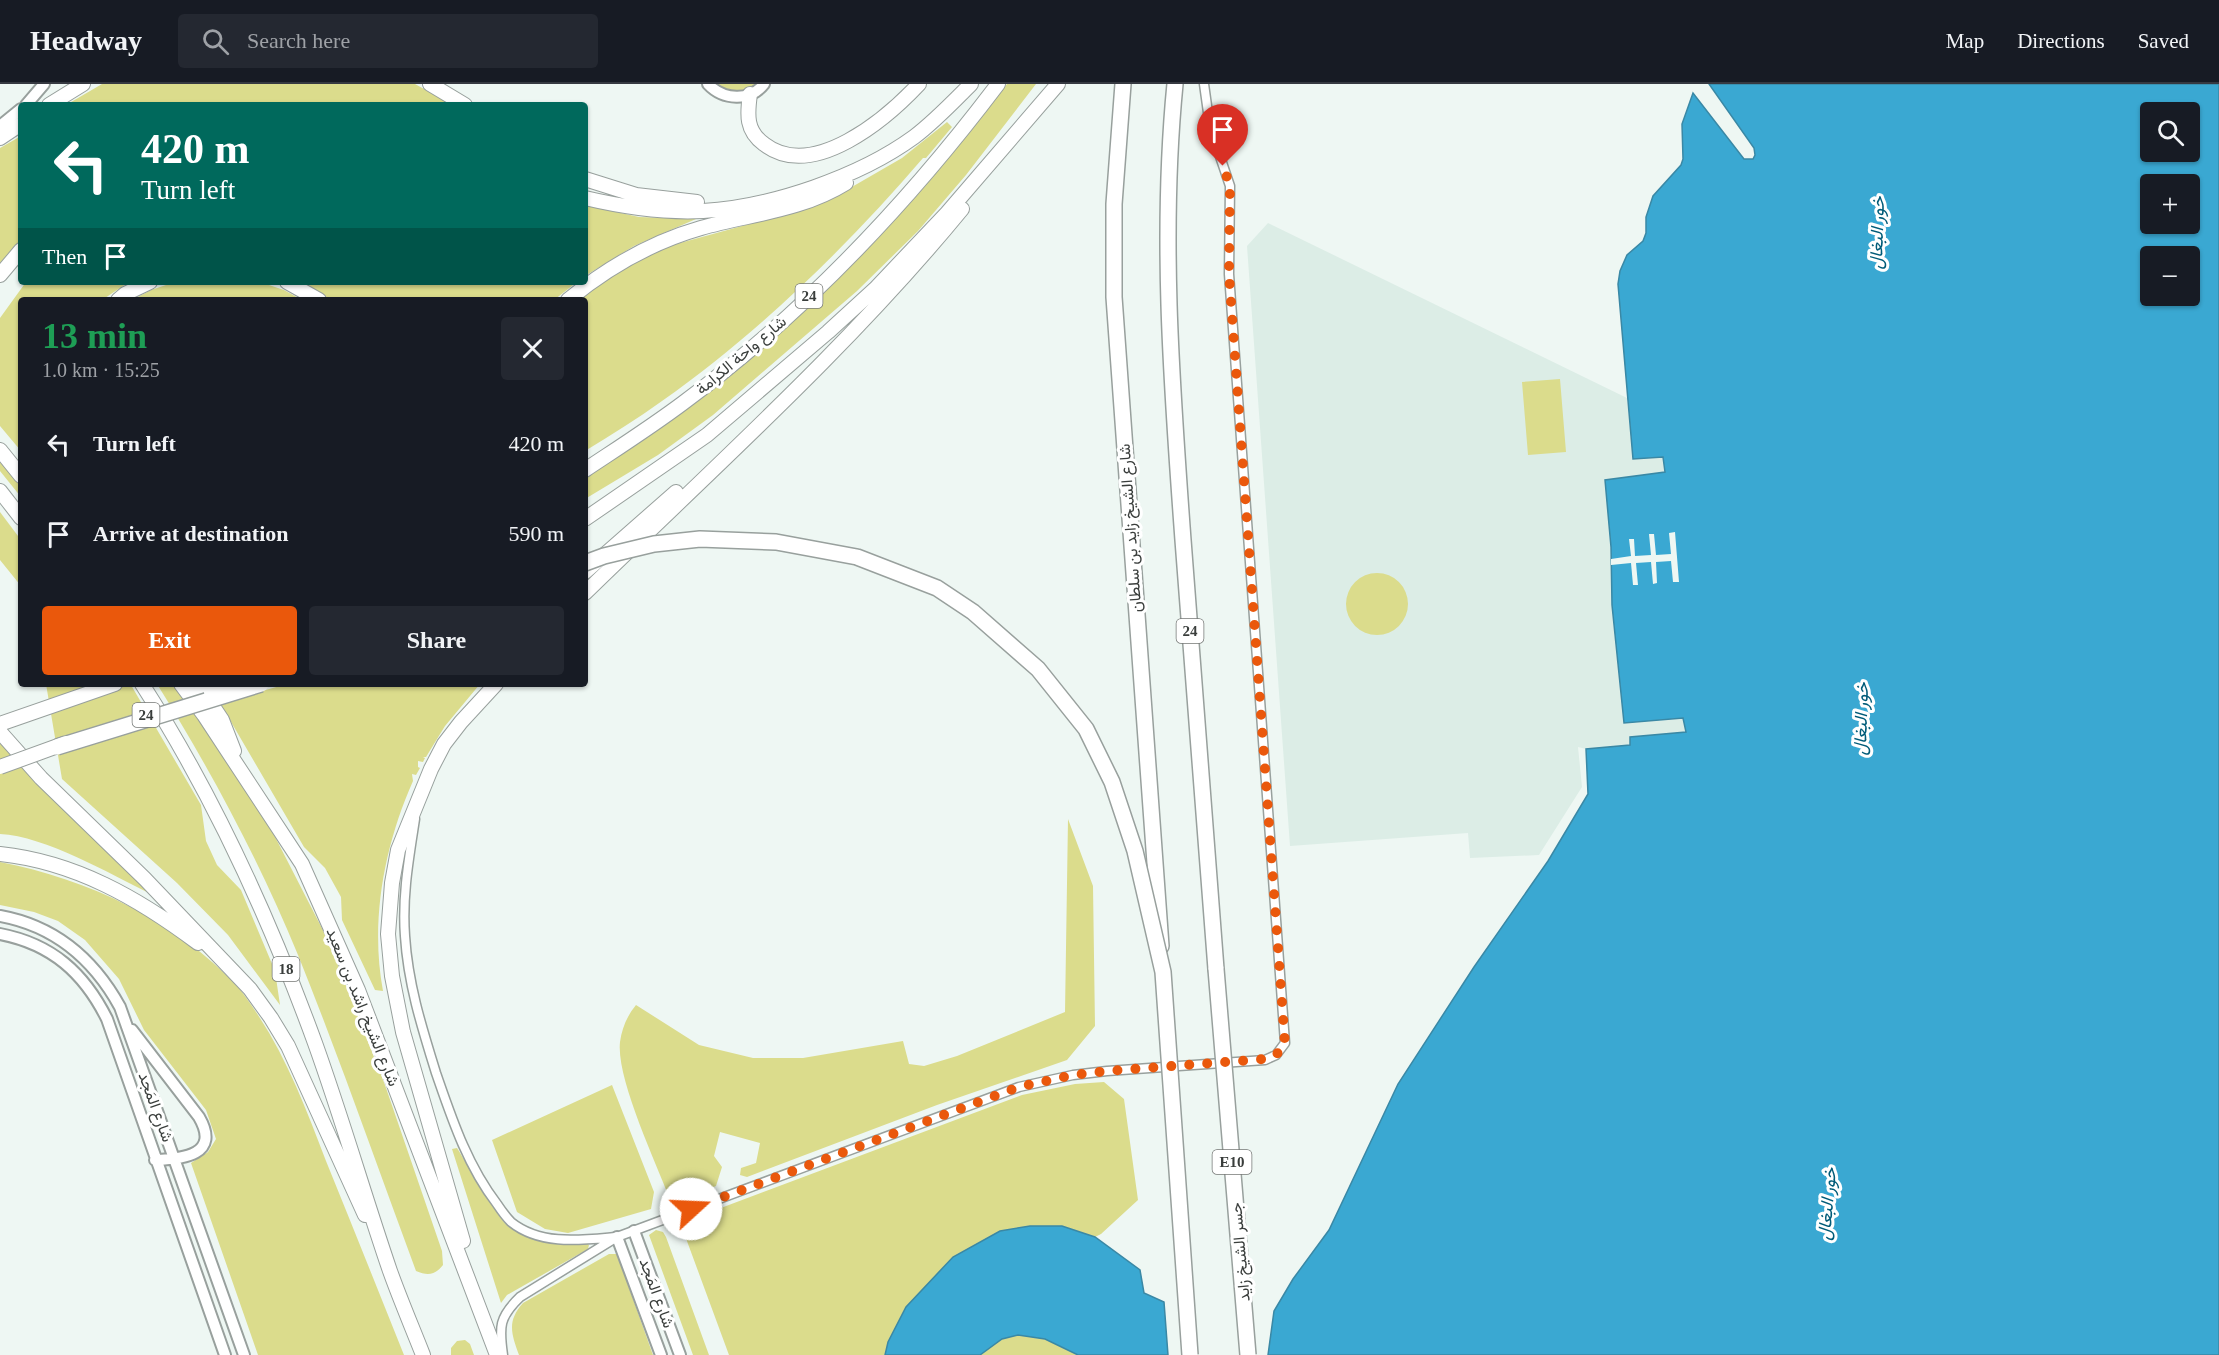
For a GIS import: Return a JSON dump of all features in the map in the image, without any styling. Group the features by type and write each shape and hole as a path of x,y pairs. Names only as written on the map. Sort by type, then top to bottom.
{"highway":[{"path":"54,102 82,84"},
{"path":"430,84 461,102"},
{"path":"443,84 463,102"},
{"path":"750,94 747,113 750,128 756,137 766,146 782,153 801,155 836,147 862,134 883,119 919,84"},
{"path":"572,297 606,272 650,247 701,228 803,204 843,184 914,137 971,84"},
{"name":"شارع واحة الكرامة","path":"588,468 683,403 743,355 803,302 848,259 920,181 956,140 998,84"},
{"name":"24","path":"588,517 706,435 789,367 875,289 986,170 1058,84"},
{"name":"شارع الشيخ زايد بن سلطان","path":"1123,84 1114,204 1114,297 1163,972"},
{"name":"24","path":"1175,84 1168,180 1170,316 1176,453 1216,969"},
{"path":"0,138 18,126"},
{"path":"588,199 637,207 685,211 719,209 816,188 874,162"},
{"path":"588,590 799,386 904,276 966,204 986,170"},
{"path":"588,180 636,195 686,202 760,201"},
{"path":"0,275 18,254"},
{"path":"122,297 144,285"},
{"path":"292,285 314,297"},
{"path":"0,450 18,472"},
{"path":"588,569 674,494 705,476"},
{"path":"0,491 18,514"},
{"path":"588,562 654,544 700,539 776,542 857,557 937,588 973,612 1038,669 1086,729 1112,782 1135,851 1163,972 1190,1355"},
{"path":"0,723 85,687"},
{"path":"0,723 106,687"},
{"name":"18","path":"144,687 176,737 230,839 258,898 318,1052 390,1271 423,1355"},
{"name":"شارع الشيخ راشد بن سعيد","path":"183,687 302,864 358,990 497,1355"},
{"path":"200,687 226,728 237,765"},
{"name":"24","path":"0,767 227,687"},
{"path":"57,747 251,687"},
{"path":"489,1332 403,1032 392,976 388,934 392,883 398,850 419,799 444,744 493,687"},
{"path":"0,732 41,778 145,879 250,989 288,1046 390,1271"},
{"path":"0,854 51,862 86,874 154,911 224,962"},
{"name":"جسر الشيخ زايد","path":"1216,969 1248,1355"}],"street":[{"path":"29,102 44,84"},
{"path":"708,84 719,93 729,97 750,94 764,84"},
{"path":"502,1355 500,1325 509,1308 520,1297 617,1237 1019,1087 1073,1075 1107,1071 1265,1059 1276,1055 1285,1044 1229,274 1230,186 1210,128 1204,84"},
{"path":"0,126 18,111"},
{"path":"419,799 405,883 405,935 410,983 420,1024 461,1145 488,1192 511,1221 526,1230 568,1241 617,1237"},
{"name":"شارع المَجد","path":"0,916 22,921 46,931 82,955 110,988 126,1023 244,1355"},
{"name":"شارع المَجد","path":"0,934 33,943 52,953 70,966 97,999 107,1019 225,1355"},
{"path":"126,1023 203,1124 205,1139 193,1155 155,1160"},
{"name":"شارع المَجد","path":"634,1231 680,1355"},
{"name":"شارع المَجد","path":"617,1237 661,1355"}],"shaded area":[{"path":"1268,223 1627,398 1633,459 1664,457 1665,472 1637,475 1609,518 1613,621 1624,723 1684,717 1686,732 1630,737 1631,745 1586,749 1578,747 1582,787 1539,855 1470,858 1468,833 1290,846 1247,246"}],"green space":[{"path":"102,84 415,84 448,102 71,102"},
{"path":"714,84 759,84 748,91 737,92"},
{"path":"1007,84 1036,84 966,175 918,231 857,291 713,415 658,455 588,497 588,466 682,407 874,241"},
{"path":"947,122 952,127 926,158 923,158 832,257 800,288 698,375 634,421 588,449 588,297 582,297 631,263 669,246 782,215 838,195 902,158"},
{"path":"18,138 18,243 0,263 0,148"},
{"path":"588,206 639,217 696,219 634,246 588,274"},
{"path":"24,285 124,285 106,297 18,297 18,447 0,426 0,318"},
{"path":"166,285 269,285 297,297 138,297"},
{"path":"308,285 573,285 558,297 326,297"},
{"path":"1560,379 1566,452 1528,455 1522,382"},
{"path":"0,455 18,477 18,493 0,471"},
{"path":"0,512 18,536 18,582 0,560"},
{"path":"1377,573 1389,575 1399,582 1406,592 1408,604 1406,616 1399,626 1389,633 1377,635 1365,633 1355,626 1348,616 1346,604 1348,592 1355,582 1365,575"},
{"path":"47,687 132,687 201,805 206,841 217,865 241,890 275,971 280,1005 228,935 177,883 62,779"},
{"path":"159,687 180,687 270,827 328,940 385,1085 442,1251 443,1265 434,1273 424,1274 416,1271 298,955 233,816"},
{"path":"276,687 478,687 445,726 426,757 423,757 425,758 423,762 418,761 420,768 416,775 412,774 413,781 394,832 382,885 378,938 383,991 375,990 342,920 341,897 325,868 304,847 220,703"},
{"path":"0,740 24,770 151,894 37,841 0,834"},
{"path":"1068,819 1093,886 1095,1026 1067,1060 937,1105 747,1177 740,1175 741,1168 756,1163 760,1143 720,1132 714,1156 722,1167 716,1186 680,1200 669,1197 630,1097 620,1057 622,1032 636,1005 699,1045 753,1058 803,1058 903,1041 909,1064 924,1066 957,1056 1065,1012"},
{"path":"0,862 66,879 129,906 187,942 214,963 240,990 276,1045 294,1083 404,1355 258,1355 191,1163 208,1152 216,1139 206,1110 144,1030 119,979 85,940 58,921 34,912 0,905"},
{"path":"1104,1082 1124,1099 1138,1200 1101,1234 1095,1237 1062,1226 888,1342 885,1355 729,1355 684,1233 689,1220 1022,1095 1075,1084"},
{"path":"612,1085 654,1192 651,1209 568,1233 545,1229 517,1212 492,1140"},
{"path":"457,1148 491,1203 509,1227 546,1242 586,1242 589,1245 588,1249 507,1295 501,1303 452,1149"},
{"path":"656,1230 663,1232 666,1237 709,1355 693,1355 649,1235"},
{"path":"609,1254 617,1254 653,1355 519,1355 512,1328 514,1316 523,1303"},
{"path":"1018,1335 1045,1339 1078,1355 980,1355 1002,1339"},
{"path":"465,1340 470,1344 474,1355 451,1355 451,1348 457,1341"}],"water":[{"name":"خور البغال","path":"1709,84 2219,84 2219,1355 1268,1355 1274,1311 1293,1279 1329,1230 1398,1084 1474,967 1548,861 1588,794 1586,749 1630,745 1630,737 1686,732 1683,718 1624,723 1612,605 1611,547 1605,480 1665,472 1663,457 1633,459 1618,284 1620,271 1627,255 1643,241 1646,233 1646,217 1653,196 1681,165 1683,159 1682,124 1693,93 1744,159 1753,159 1754,148"},
{"path":"1030,1226 1062,1226 1095,1237 1140,1270 1144,1293 1164,1302 1168,1355 1078,1355 1045,1339 1018,1335 1002,1339 980,1355 885,1355 888,1342 906,1307 953,1257 1000,1231"}],"pier":[{"path":"1675,532 1679,582 1673,582 1671,561 1656,562 1657,583 1653,584 1651,562 1636,563 1638,585 1633,585 1631,563 1611,565 1611,559 1631,556 1629,539 1634,539 1635,556 1651,555 1649,534 1654,534 1656,555 1671,554 1669,533"}],"route":[{"path":"691,1209 1019,1087 1073,1075 1107,1071 1265,1059 1276,1055 1285,1044 1229,274 1230,186 1223,166"}]}
